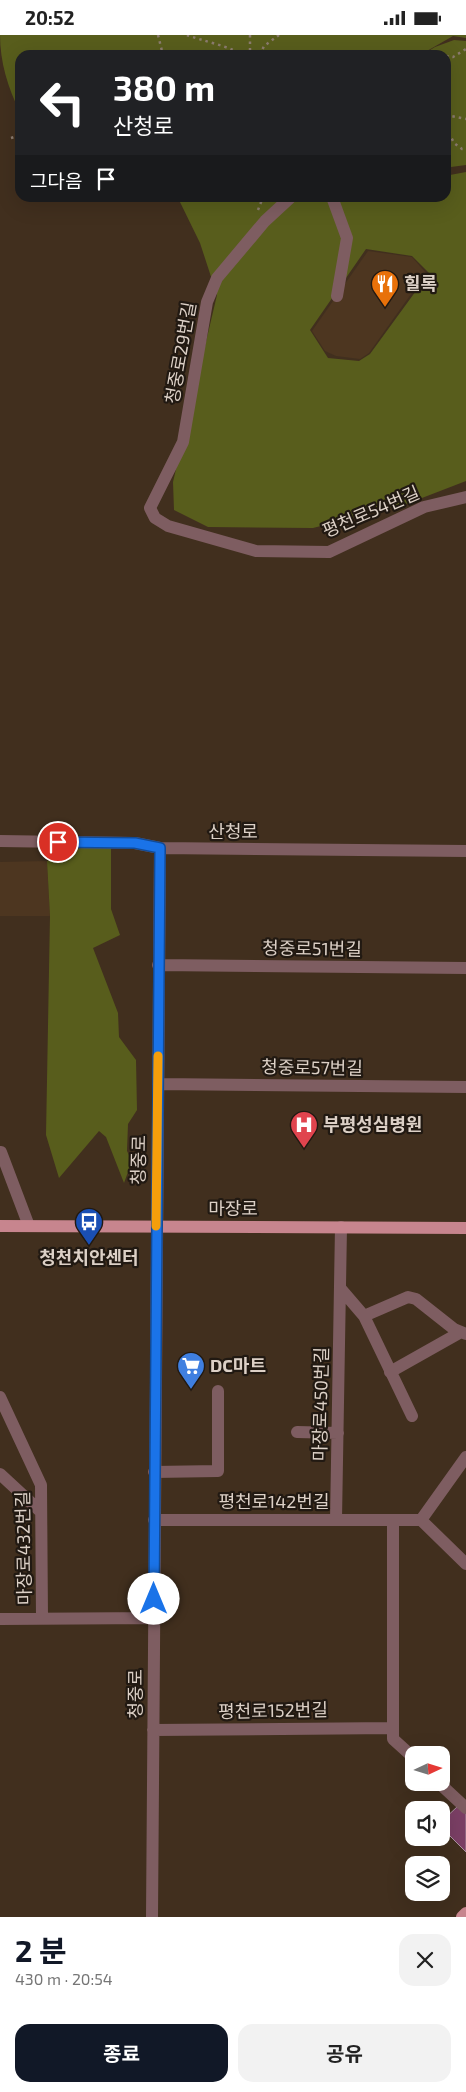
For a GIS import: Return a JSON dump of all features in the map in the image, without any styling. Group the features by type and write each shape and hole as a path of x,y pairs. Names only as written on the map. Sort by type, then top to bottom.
{"main road":[{"name":"마장로","path":"0,1226 466,1228"},
{"path":"462,1917 466,1913"}],"street":[{"name":"청중로29번길","path":"150,508 183,442 206,302 217,278 265,221 286,202"},
{"path":"334,202 347,238 337,296"},
{"name":"평천로54번길","path":"150,508 155,518 168,527 256,551 329,552 424,507 466,497"},
{"name":"산청로","path":"0,841 135,843 160,848 466,851"},
{"name":"청중로","path":"152,1917 160,848"},
{"name":"청중로51번길","path":"158,965 466,968"},
{"name":"청중로57번길","path":"158,1084 466,1087"},
{"path":"1,1152 29,1226"},
{"name":"마장로450번길","path":"336,1520 341,1227"},
{"path":"340,1288 364,1316 412,1416"},
{"path":"364,1316 408,1297 416,1299 454,1329 464,1333"},
{"path":"390,1372 464,1333"},
{"path":"154,1472 218,1471 218,1391"},
{"name":"마장로432번길","path":"0,1397 41,1485 42,1618"},
{"path":"296,1432 338,1433"},
{"path":"466,1457 421,1520 466,1564"},
{"path":"0,1474 40,1511"},
{"name":"평천로142번길","path":"154,1520 421,1520"},
{"path":"393,1520 393,1739 405,1750"},
{"path":"0,1619 154,1618"},
{"name":"평천로152번길","path":"153,1730 393,1728"},
{"path":"448,1791 466,1808"}],"path":[{"path":"158,35 162,50"},
{"path":"187,35 233,50"},
{"path":"250,35 250,50"},
{"path":"262,50 264,46 279,35"},
{"path":"451,57 466,49"},
{"path":"451,116 466,119"},
{"path":"11,138 15,137"},
{"path":"451,137 454,143 462,149 466,149"}],"shaded area":[{"path":"368,251 412,257 426,273 369,353 360,359 336,356 325,351 312,331"},
{"path":"47,861 50,916 0,916 0,862"}],"green space":[{"path":"0,35 466,35 466,38 453,36 429,50 15,50 15,101 1,55"},
{"path":"454,40 466,41 466,165 451,167 451,50 430,50"},
{"path":"466,172 466,481 409,503 313,528 208,527 174,510 173,482 217,295 200,243 180,202 451,202 451,175","holes":["366,249 412,256 429,273 370,354 359,361 328,358 310,330"]},
{"path":"87,845 111,847 111,909 120,935 93,948 118,1013 119,1037 136,1060 137,1110 128,1124 127,1151 132,1161 124,1183 106,1137 99,1131 59,1178 46,1135 50,916 47,861"}],"building":[{"path":"458,1806 466,1813 466,1852 450,1836 450,1814"}],"slow traffic":[{"path":"156,1226 158,1056"}],"place":[{"name":"힐록","path":"385,308"},
{"name":"부평성심병원","path":"304,1149"},
{"name":"청천치안센터","path":"89,1246"},
{"name":"DC마트","path":"191,1390"}],"route":[{"path":"58,842 135,843 160,848 154,1599"}]}
